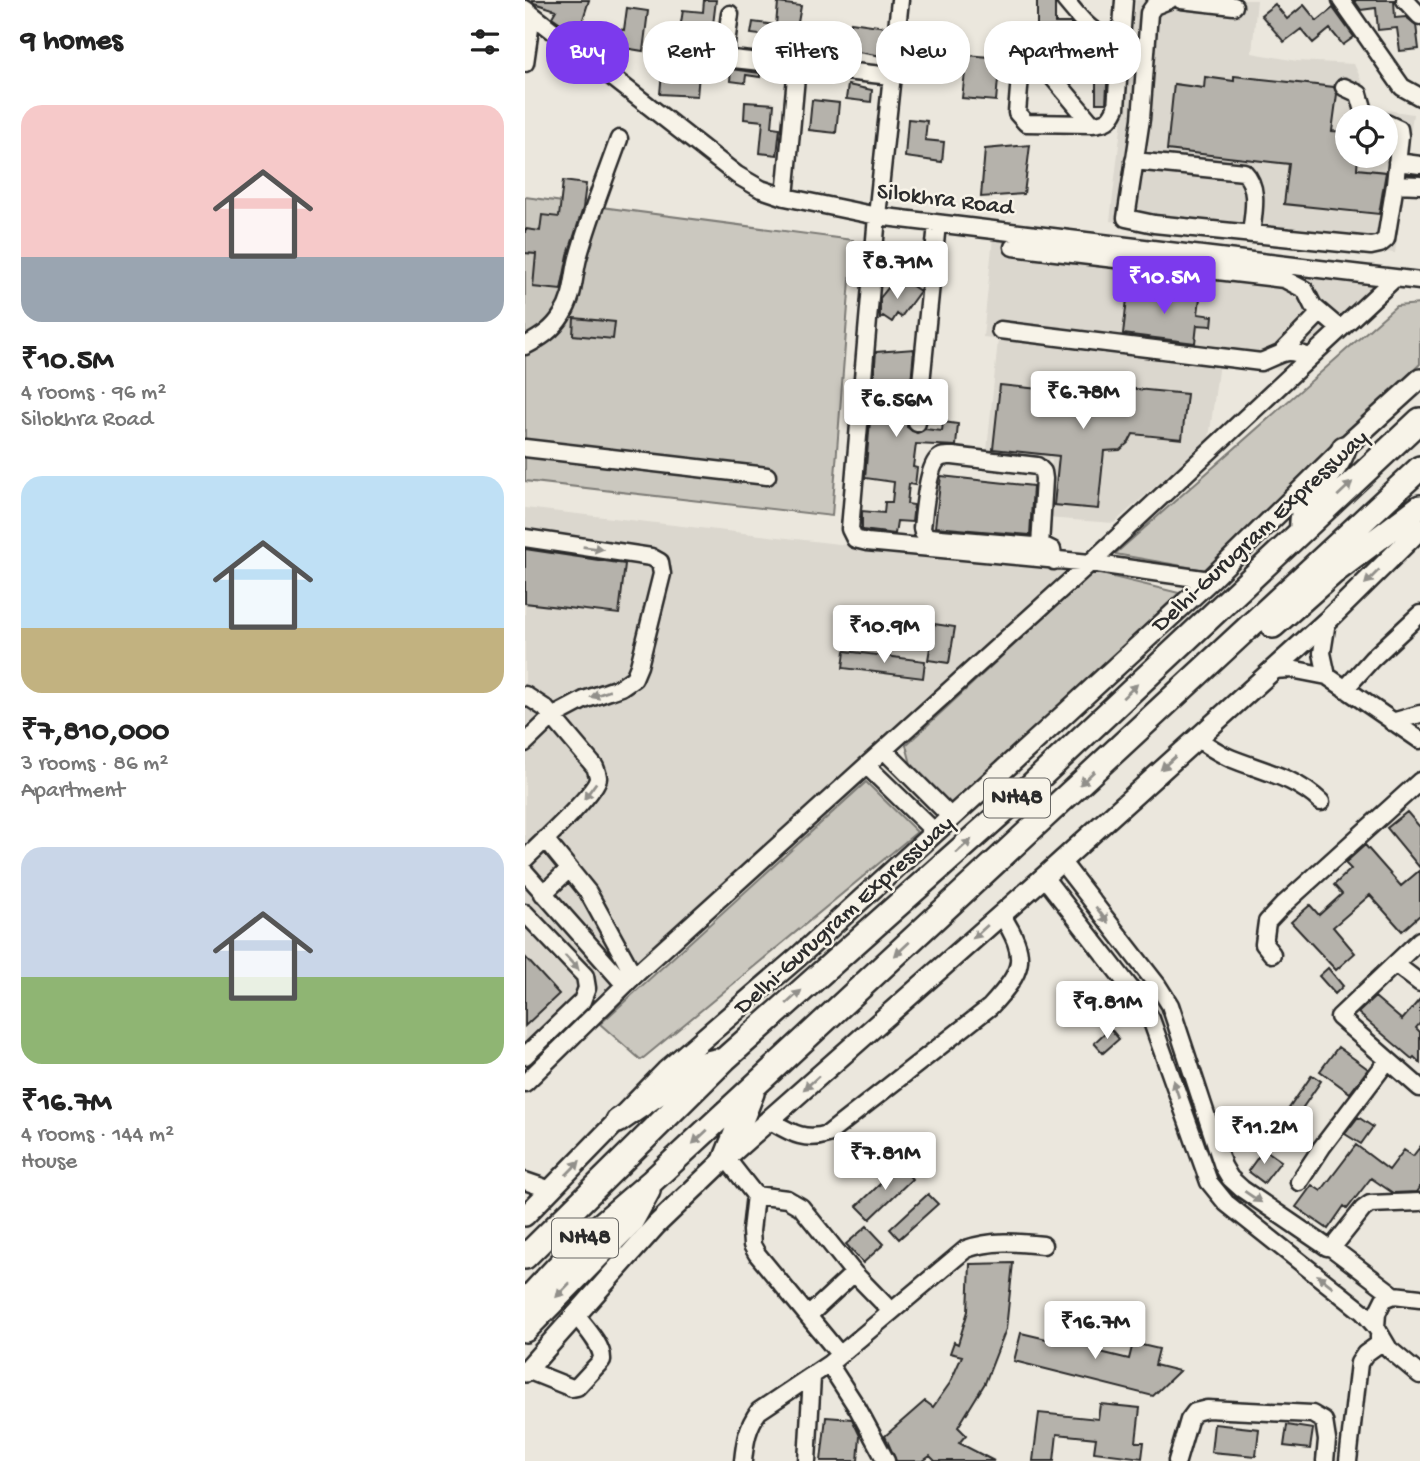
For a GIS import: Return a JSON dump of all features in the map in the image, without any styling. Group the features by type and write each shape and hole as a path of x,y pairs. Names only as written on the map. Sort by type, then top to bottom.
{"highway":[{"name":"Delhi-Gurugram Expressway","path":"525,1257 725,1059 1008,807 1420,420"},
{"path":"1303,528 1301,518 1308,500 1340,460 1344,449"},
{"name":"NH48","path":"525,1302 581,1242 755,1086 1415,472"},
{"path":"1227,648 1268,631 1334,572 1420,507"},
{"path":"618,1121 699,1065 725,1059"},
{"path":"726,1158 755,1086"},
{"path":"525,1330 631,1222 652,1181"}],"main road":[{"path":"525,1216 666,1071 798,957 1210,580 1420,379"},
{"path":"526,1371 656,1225 726,1158 1044,877 1327,621 1420,528"}],"street":[{"path":"898,21 900,0"},
{"path":"1065,0 1083,21"},
{"path":"1122,21 1123,0"},
{"path":"1124,246 1141,119 1149,13 1154,6 1169,0"},
{"path":"1181,0 1234,6"},
{"path":"1341,0 1402,87 1420,97"},
{"path":"1405,0 1420,16"},
{"path":"525,63 529,12"},
{"name":"Silokhra Road","path":"529,12 737,175 761,189 785,197 877,216 937,224 1420,281"},
{"path":"729,21 730,14"},
{"path":"1092,124 1040,60 1029,54 1024,57 1021,64 1017,113 1020,119 1026,122 1092,124 1111,120 1117,108 1118,84"},
{"path":"785,197 795,84"},
{"path":"890,84 850,530 855,539 1090,563 1210,580"},
{"path":"1344,87 1359,94 1362,105"},
{"path":"1398,128 1398,146"},
{"path":"525,346 547,333 569,303 577,260 619,139"},
{"path":"1135,161 1244,173 1250,178 1255,191 1251,234"},
{"path":"1398,162 1420,165"},
{"path":"1126,218 1154,224 1371,246 1386,239 1396,168"},
{"path":"1395,184 1420,185"},
{"path":"917,423 937,224"},
{"path":"1013,247 1284,279 1305,290 1320,313 1341,329"},
{"path":"525,1083 630,981 1090,563 1395,278"},
{"path":"1000,330 1261,362 1283,351 1320,313"},
{"path":"1283,351 1310,357"},
{"path":"525,448 767,476"},
{"path":"1040,546 1044,479 1043,472 1037,466 953,456 943,456 936,461 931,471 923,533 929,537 1040,546 1052,550 1054,561"},
{"path":"525,538 651,557 660,562 662,574 634,678 621,687 584,700 552,717 525,743"},
{"path":"1348,691 1372,659 1420,614"},
{"path":"1327,621 1322,653 1327,677"},
{"path":"1348,691 1420,622"},
{"path":"1272,670 1291,669 1327,677 1420,740"},
{"path":"525,695 545,708 596,767 598,778 594,788 525,859"},
{"path":"1392,722 1420,714"},
{"path":"1196,738 1227,757 1296,782 1307,788 1321,802"},
{"path":"885,751 950,816"},
{"path":"867,767 934,831"},
{"path":"1272,954 1264,944 1267,922 1420,781"},
{"path":"545,839 588,892 602,914 630,981"},
{"path":"1061,861 1170,1005 1213,1138 1230,1178 1253,1197 1332,1248 1394,1295"},
{"path":"544,894 569,869"},
{"path":"525,872 630,981"},
{"path":"1044,877 1151,1019 1209,1182 1226,1203 1363,1312 1389,1349 1420,1375"},
{"path":"525,913 585,976 587,988 582,1001 525,1056"},
{"path":"769,1120 796,1135 814,1139 828,1134 990,1007 1009,986 1017,973 1020,959 1012,932 1001,914"},
{"path":"1420,940 1339,1017 1420,1088"},
{"path":"1395,964 1420,983"},
{"path":"1132,991 1150,976"},
{"path":"1299,1182 1388,1060"},
{"path":"1196,1144 1213,1138"},
{"path":"726,1158 755,1195 752,1245 808,1316 834,1359 885,1461"},
{"path":"525,1181 551,1190"},
{"path":"755,1195 787,1199 801,1207 854,1273 891,1311"},
{"path":"1332,1248 1370,1204 1420,1202"},
{"path":"743,1461 746,1436 759,1411 812,1377 966,1249 985,1242 1043,1245"},
{"path":"808,1316 854,1273"},
{"path":"1348,1461 1359,1363 1365,1354 1378,1344 1377,1313 1384,1299 1394,1295 1420,1298"},
{"path":"526,1371 572,1388 577,1387 602,1360 598,1346 575,1314"},
{"path":"807,1461 812,1377"},
{"path":"1177,1461 1189,1420 1195,1412 1207,1409 1312,1414 1324,1421 1327,1440 1325,1461"}],"shaded area":[{"path":"1136,0 1257,0 1252,53 1297,61 1354,64 1373,105 1335,105 1335,168 1398,168 1398,112 1413,114 1395,253 1110,221 1126,84 1141,84 1141,21 1134,21"},
{"path":"525,197 853,240 832,516 525,481"},
{"path":"993,237 1375,283 1281,369 1219,363 1209,439 1114,523 1046,518 1052,460 987,451 998,340 1163,357 983,337"},
{"path":"1420,304 1420,364 1205,570 1115,554 1396,306"},
{"path":"525,508 1066,570 525,1062"},
{"path":"1093,572 1179,593 954,807 911,764 906,745"},
{"path":"866,782 917,832 641,1060 600,1024"}],"building":[{"path":"532,0 589,0 582,21 558,21 552,17 556,10"},
{"path":"704,0 716,0 713,21 681,21 683,10 703,12"},
{"path":"1037,0 1055,0 1055,21 1037,21"},
{"path":"1354,0 1394,0 1395,18 1406,17 1416,25 1419,49 1400,51 1397,28 1378,30 1376,8 1361,10"},
{"path":"778,3 801,6 798,21 776,21"},
{"path":"1275,4 1287,19 1304,5 1317,21 1333,8 1354,37 1343,45 1330,29 1313,43 1301,29 1284,42 1261,15"},
{"path":"627,8 648,11 647,21 643,21 643,51 629,49 629,21 625,21"},
{"path":"862,24 876,26 876,55 862,53"},
{"path":"970,55 984,57 984,84 998,84 996,101 962,98 964,84 970,84"},
{"path":"738,70 752,72 752,76 746,75 745,83 738,82"},
{"path":"1234,76 1334,87 1337,94 1332,131 1335,131 1335,168 1386,172 1379,214 1284,204 1289,164 1167,150 1174,84 1204,88 1205,77 1234,81"},
{"path":"661,84 698,84 697,96 660,94"},
{"path":"1096,84 1107,84 1106,103 1096,103"},
{"path":"848,85 872,90 871,102 846,99"},
{"path":"812,100 839,103 836,133 809,130"},
{"path":"745,102 774,104 772,127 780,128 777,155 760,153 763,121 744,119"},
{"path":"908,119 927,121 925,140 944,142 942,162 905,157"},
{"path":"1030,145 1024,194 981,197 985,149"},
{"path":"563,181 586,184 583,208 568,255 561,290 533,287 536,254 525,253 525,229 540,231 542,215 559,217"},
{"path":"905,281 920,291 901,317 897,314 892,322 883,316 880,319 880,298 888,288 900,288"},
{"path":"1128,290 1200,298 1198,314 1213,316 1212,326 1197,325 1195,343 1123,334"},
{"path":"574,318 615,322 613,339 573,335"},
{"path":"914,349 907,427 917,433 925,429 942,431 943,422 958,424 956,446 916,444 913,467 917,468 915,485 909,484 907,504 914,505 912,522 897,521 895,534 862,530 862,511 884,513 885,502 892,502 894,482 865,478 876,352"},
{"path":"1000,385 1115,397 1116,387 1187,394 1182,439 1133,434 1120,450 1104,451 1098,509 1054,505 1059,456 993,449"},
{"path":"941,476 1033,486 1030,535 935,527"},
{"path":"525,549 625,564 619,614 525,603"},
{"path":"934,624 955,627 949,663 928,660"},
{"path":"845,651 925,661 923,678 843,668"},
{"path":"1407,812 1420,827 1420,868 1387,828"},
{"path":"1365,845 1401,886 1420,870 1420,915 1402,931 1370,895 1333,927 1355,953 1336,970 1291,922 1310,905 1319,915 1342,894 1334,885 1351,869 1345,863"},
{"path":"525,957 559,994 525,1026"},
{"path":"1328,968 1343,986 1335,994 1319,976"},
{"path":"1375,997 1402,1020 1420,999 1420,1023 1416,1028 1420,1032 1420,1063 1358,1013"},
{"path":"1110,1028 1119,1039 1103,1053 1094,1043"},
{"path":"1338,1047 1368,1069 1350,1093 1320,1071"},
{"path":"1312,1075 1321,1081 1281,1139 1272,1133"},
{"path":"1358,1117 1373,1127 1361,1144 1345,1134"},
{"path":"1356,1145 1389,1170 1404,1150 1413,1156 1420,1147 1420,1188 1417,1192 1393,1193 1371,1178 1347,1209 1344,1206 1328,1229 1296,1207 1312,1185 1321,1191"},
{"path":"1264,1149 1281,1161 1264,1183 1248,1171"},
{"path":"900,1165 912,1179 870,1219 857,1206"},
{"path":"928,1194 938,1204 899,1239 890,1229"},
{"path":"867,1226 884,1244 863,1263 846,1244"},
{"path":"1013,1263 1006,1329 985,1383 958,1427 966,1435 959,1443 994,1461 935,1461 930,1456 923,1461 896,1461 885,1436 925,1401 933,1407 950,1383 962,1356 950,1353 954,1342 958,1344 968,1311 970,1264"},
{"path":"1059,1326 1096,1335 1092,1350 1129,1359 1133,1343 1159,1349 1155,1365 1179,1371 1153,1396 1014,1361 1021,1333 1055,1341"},
{"path":"1100,1404 1140,1408 1136,1442 1144,1442 1142,1458 1094,1452 1096,1438 1057,1434 1054,1461 1033,1461 1039,1413 1098,1419"},
{"path":"826,1417 852,1419 860,1436 858,1461 821,1461"},
{"path":"1214,1424 1259,1429 1256,1456 1211,1452"},
{"path":"1287,1425 1313,1429 1310,1449 1284,1446"}]}
